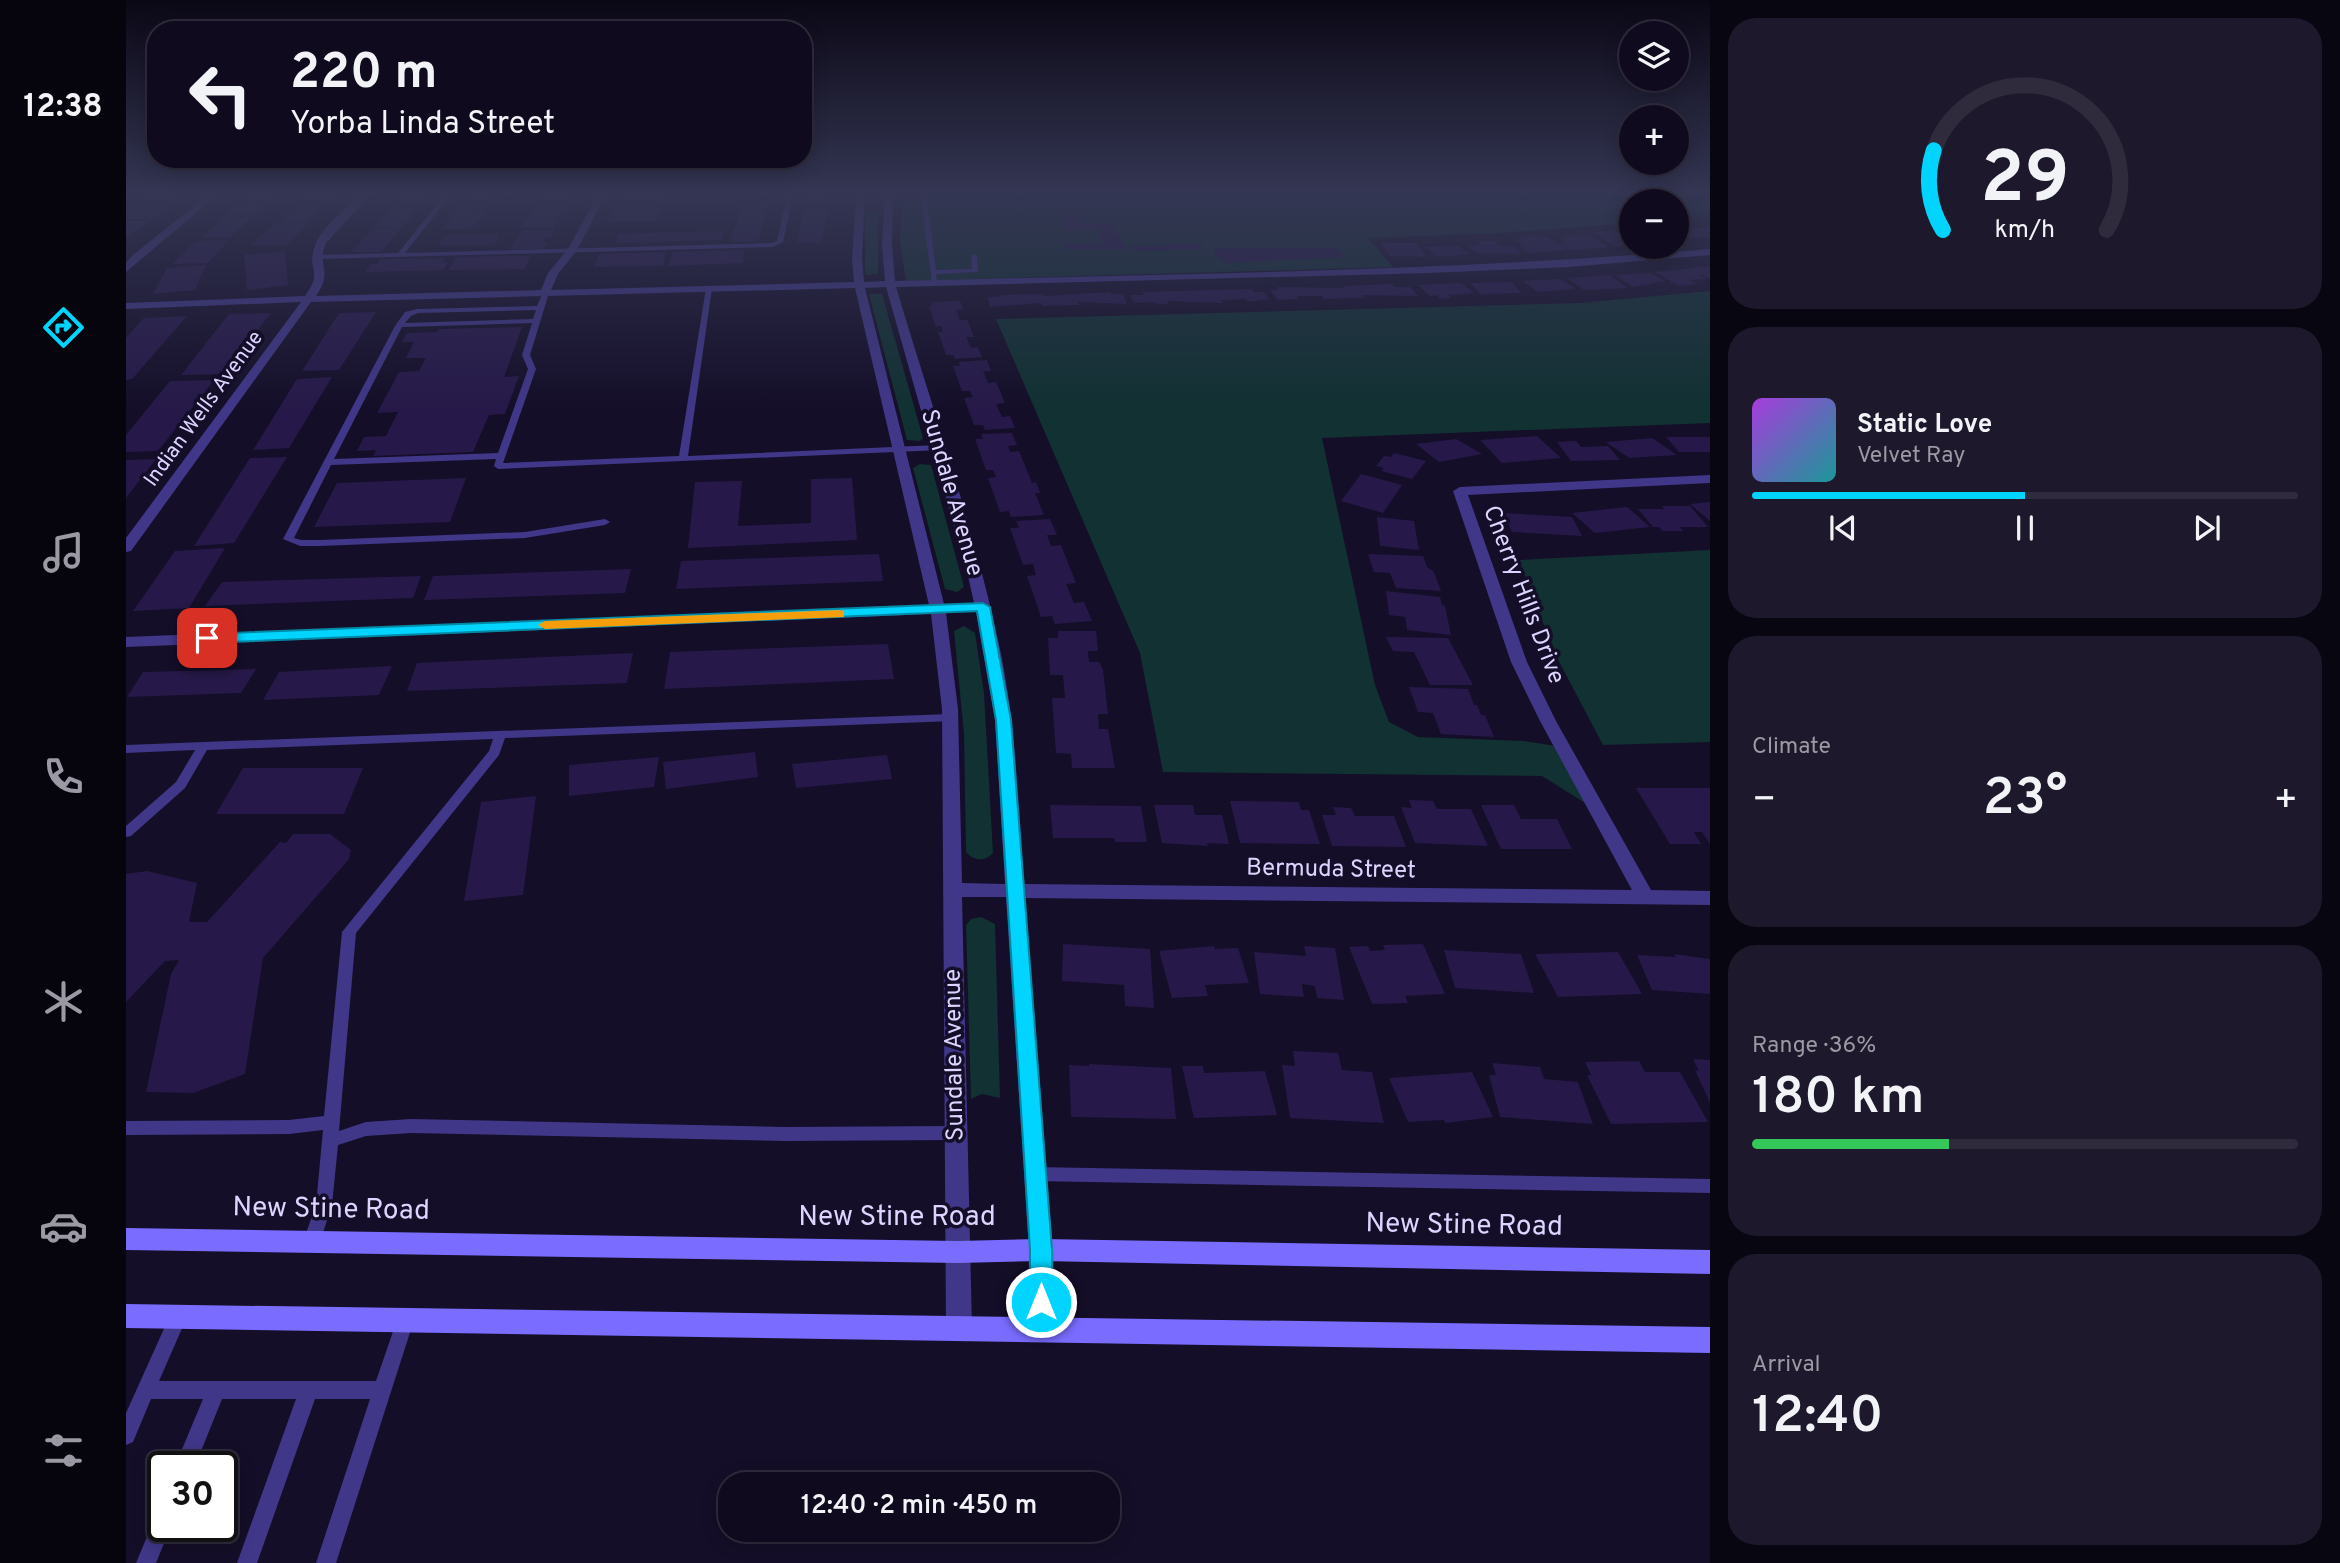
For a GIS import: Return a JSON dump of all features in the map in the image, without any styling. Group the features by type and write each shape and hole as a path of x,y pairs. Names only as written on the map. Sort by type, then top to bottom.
{"main road":[{"name":"New Stine Road","path":"126,1239 958,1252 1041,1250 1710,1262"},
{"path":"126,1316 1710,1340"}],"street":[{"name":"Indian Wells Avenue","path":"126,548 309,299 323,274 319,264"},
{"path":"545,293 553,273 561,264"},
{"name":"Sundale Avenue","path":"857,264 859,284 938,610 950,718 959,1328"},
{"name":"Sundale Avenue","path":"887,264 890,283 983,607 1003,720 1041,1250 1041,1328"},
{"path":"126,306 890,283 933,277 1496,268 1547,264"},
{"name":"Cherry Hills Drive","path":"1645,897 1548,721 1519,662 1460,491 1710,479"},
{"path":"126,642 983,607"},
{"name":"Bermuda Street","path":"952,890 1710,898"}],"lane":[{"path":"931,264 933,277 976,271 975,264"},
{"path":"683,459 709,288"},
{"path":"545,293 526,355 532,369 498,466 938,448"},
{"path":"541,308 417,311 408,314 288,539 300,544 525,535 605,522"},
{"path":"400,325 538,321"},
{"path":"327,462 501,456"},
{"path":"126,749 950,718"},
{"path":"312,1242 324,1205 349,932 495,752 500,735"},
{"path":"126,833 181,785 203,746"},
{"path":"126,1128 289,1127 331,1122"},
{"path":"329,1141 366,1129 411,1126 770,1134 956,1133"},
{"path":"1035,1174 1710,1186"},
{"path":"126,1435 178,1317"},
{"path":"326,1563 405,1320"},
{"path":"145,1390 382,1390"},
{"path":"247,1563 309,1390"},
{"path":"191,1451 216,1391"},
{"path":"146,1563 155,1542"}],"green space":[{"path":"865,264 878,264 878,274 865,275"},
{"path":"903,264 1390,264 1393,267 906,281"},
{"path":"1710,291 1710,423 1322,438 1375,685 1389,722 1418,737 1524,741 1562,747 1598,811 1542,776 1163,772 1140,653 996,319 1580,303"},
{"path":"869,294 882,294 923,438 920,441 907,440"},
{"path":"920,464 931,465 964,587 957,592 945,589 913,468"},
{"path":"1710,550 1710,742 1603,745 1555,654 1519,560"},
{"path":"964,626 975,633 984,693 993,853 983,859 972,857 966,852 964,734 954,631"},
{"path":"981,917 995,924 1000,1098 982,1094 971,1099 966,925 971,919"}],"building":[{"path":"245,264 286,264 288,285 247,290"},
{"path":"370,264 447,264 443,270 365,272"},
{"path":"452,264 527,264 525,269 449,270"},
{"path":"595,264 663,264 663,266 594,267"},
{"path":"669,264 720,264 668,266"},
{"path":"206,265 195,290 153,294 167,268"},
{"path":"1710,266 1710,279 1697,272 1706,279 1690,280 1697,284 1679,286 1655,272"},
{"path":"1651,273 1665,281 1633,287 1615,275"},
{"path":"1609,275 1628,288 1584,290 1567,278"},
{"path":"1560,279 1576,289 1538,292 1523,281"},
{"path":"1511,282 1522,293 1480,294 1470,283"},
{"path":"1461,283 1474,293 1448,295 1452,298 1441,299 1436,295 1430,296 1418,285"},
{"path":"1392,284 1395,287 1410,287 1418,296 1362,295 1364,298 1324,299 1322,296 1297,296 1299,299 1277,300 1270,290 1279,290 1277,287 1344,288 1342,286"},
{"path":"1252,289 1254,292 1264,292 1269,299 1248,302 1246,299 1221,300 1223,303 1167,301 1169,304 1157,304 1134,303 1130,295 1144,295 1142,292"},
{"path":"1110,292 1123,294 1127,304 1078,302 1079,305 1042,306 1041,303 990,307 988,297 1000,297 999,295 1044,296"},
{"path":"960,301 963,309 956,310 960,320 967,320 974,337 966,337 971,348 978,347 982,357 955,359 953,355 946,355 938,332 943,332 941,326 936,327 929,306 932,305 931,302"},
{"path":"376,312 339,370 302,371 339,313"},
{"path":"271,313 223,374 181,375 229,314"},
{"path":"187,316 132,379 126,380 126,338 144,318"},
{"path":"522,327 504,377 519,376 505,414 489,415 473,452 373,456 376,450 357,451 364,437 386,436 398,412 377,413 399,372 419,371 426,358 406,358 414,342 402,342 407,333 437,332 439,329"},
{"path":"987,360 991,371 983,371 988,383 996,382 1005,403 996,404 1002,417 1010,416 1015,428 985,430 983,425 974,425 964,398 973,397 970,391 962,391 953,366 960,366 959,362"},
{"path":"332,377 289,448 253,450 297,379"},
{"path":"214,380 158,451 126,452 126,435 170,381"},
{"path":"1012,433 1017,445 1008,446 1010,452 1019,451 1032,483 1036,482 1040,493 1035,493 1044,515 1011,517 1009,511 1000,512 988,478 996,477 993,470 986,470 975,439 983,439 981,434"},
{"path":"1537,436 1561,458 1502,463 1480,440"},
{"path":"1666,437 1710,437 1710,452 1679,452"},
{"path":"1652,438 1677,455 1629,458 1606,442"},
{"path":"1456,439 1482,454 1439,462 1416,444"},
{"path":"1576,441 1581,447 1608,446 1620,460 1571,461 1557,442"},
{"path":"1394,453 1426,461 1412,479 1381,471 1384,468 1376,466 1384,456 1391,457"},
{"path":"287,457 234,543 194,546 250,458"},
{"path":"156,459 126,498 126,460"},
{"path":"1361,474 1402,485 1383,513 1341,501"},
{"path":"466,478 450,522 314,527 337,483"},
{"path":"852,478 857,540 688,548 695,482 742,481 738,526 811,523 811,479"},
{"path":"1710,502 1710,521 1690,504"},
{"path":"1662,506 1690,506 1708,527 1680,527 1683,531 1662,531 1659,527 1653,527 1638,509 1664,509"},
{"path":"1627,507 1650,527 1595,533 1572,513"},
{"path":"1503,513 1572,517 1582,536 1512,532"},
{"path":"1377,517 1414,521 1419,550 1380,546"},
{"path":"1050,519 1057,535 1047,535 1051,546 1061,545 1076,583 1066,584 1074,603 1084,602 1092,621 1055,624 1052,616 1041,617 1027,576 1036,575 1033,564 1023,565 1010,528 1019,528 1016,521"},
{"path":"225,548 189,608 133,611 175,551"},
{"path":"879,554 883,581 676,589 681,561"},
{"path":"1368,554 1423,556 1427,567 1434,572 1441,591 1396,588 1390,573 1374,572"},
{"path":"631,569 625,593 424,600 433,576"},
{"path":"421,576 413,598 205,606 222,582"},
{"path":"1386,591 1440,597 1442,605 1445,606 1451,635 1407,630 1405,617 1389,615"},
{"path":"1058,631 1096,631 1098,651 1088,651 1089,662 1099,662 1103,670 1108,714 1098,714 1099,729 1108,729 1115,768 1072,768 1071,754 1056,753 1052,698 1065,698 1063,675 1050,675 1048,638 1058,638"},
{"path":"1386,637 1448,638 1473,685 1430,685 1414,652 1393,651"},
{"path":"888,644 894,679 664,689 670,652"},
{"path":"633,653 627,683 407,691 417,663"},
{"path":"392,666 379,695 263,700 279,672"},
{"path":"256,669 241,693 127,697 143,672"},
{"path":"1409,687 1468,689 1474,705 1477,705 1481,715 1485,715 1494,737 1441,734 1433,713 1418,712"},
{"path":"755,752 758,777 666,789 663,762"},
{"path":"887,755 892,779 796,788 792,764"},
{"path":"659,757 654,787 569,796 569,765"},
{"path":"243,768 363,768 344,814 216,814"},
{"path":"1636,788 1710,788 1710,844 1702,832 1694,832 1701,844 1670,844"},
{"path":"536,796 523,895 464,901 481,802"},
{"path":"1409,800 1433,801 1437,809 1471,809 1488,846 1415,843 1401,807 1412,808"},
{"path":"1230,801 1299,802 1301,810 1309,810 1320,844 1240,843"},
{"path":"1050,805 1141,806 1147,842 1115,842 1114,838 1053,838"},
{"path":"1154,805 1193,805 1195,815 1222,815 1229,844 1207,843 1208,846 1162,843"},
{"path":"1481,805 1514,805 1521,819 1557,819 1572,849 1501,849"},
{"path":"1333,807 1351,808 1355,816 1394,816 1406,847 1332,846 1322,815 1336,815"},
{"path":"293,834 330,834 351,850 349,859 263,958 245,1074 193,1093 146,1092 171,974 179,960 165,961 126,1002 126,874 147,871 197,883 189,922 207,922 280,842 286,843"},
{"path":"1063,944 1150,949 1154,1008 1125,1006 1124,985 1062,981"},
{"path":"1423,944 1445,994 1405,996 1408,1003 1372,1004 1349,947 1368,946 1370,951 1385,950 1383,945"},
{"path":"1214,946 1215,949 1238,948 1249,983 1205,985 1208,996 1172,998 1159,951"},
{"path":"1304,946 1335,948 1344,1000 1317,998 1315,986 1302,984 1304,997 1260,994 1254,952 1306,956"},
{"path":"1444,950 1521,954 1534,993 1455,988"},
{"path":"1618,952 1642,994 1558,997 1535,954"},
{"path":"1674,954 1710,959 1710,994 1652,990 1637,955 1676,957"},
{"path":"1293,1051 1338,1053 1342,1070 1372,1072 1384,1123 1290,1118 1282,1065 1295,1066"},
{"path":"1693,1059 1710,1060 1710,1103 1695,1070 1699,1071"},
{"path":"1639,1061 1645,1072 1680,1072 1708,1122 1611,1124 1587,1075 1591,1075 1585,1062"},
{"path":"1492,1063 1540,1067 1544,1079 1578,1082 1593,1124 1500,1117 1489,1075 1496,1075"},
{"path":"1069,1065 1171,1068 1176,1119 1071,1117"},
{"path":"1182,1066 1203,1066 1204,1073 1265,1071 1277,1115 1194,1118"},
{"path":"1472,1072 1493,1117 1445,1123 1444,1120 1408,1122 1389,1078"}],"slow traffic":[{"path":"545,625 840,614"}],"route":[{"path":"207,638 983,607 992,642 1003,720 1041,1250 1041,1302"}]}
